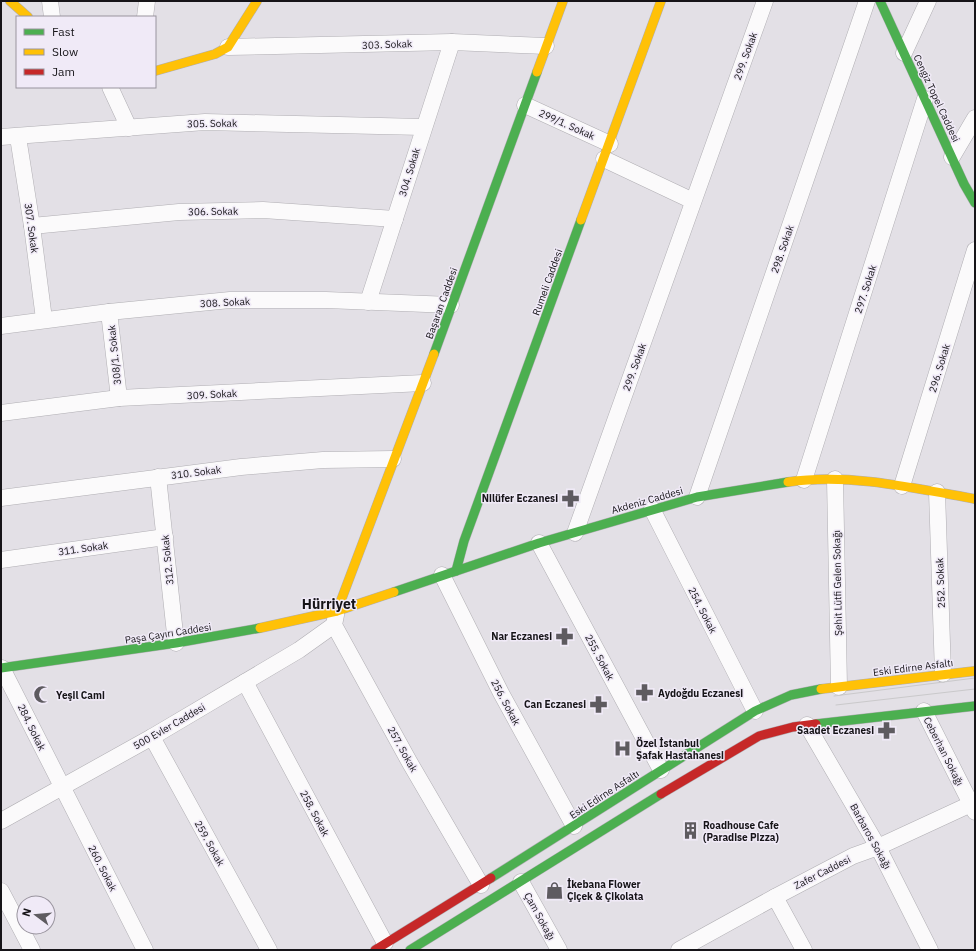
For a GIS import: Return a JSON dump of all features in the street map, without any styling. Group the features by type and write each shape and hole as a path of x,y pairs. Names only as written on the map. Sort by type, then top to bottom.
{"street":[{"path":"10,1 27,16"},
{"path":"50,1 52,16"},
{"path":"145,16 147,1"},
{"path":"156,71 215,54 228,47 257,1"},
{"name":"Başaran Caddesi","path":"336,618 563,1"},
{"name":"Rumeli Caddesi","path":"449,573 464,541 661,1"},
{"name":"299. Sokak","path":"575,533 765,1"},
{"name":"298. Sokak","path":"697,497 867,1"},
{"name":"Cengiz Topel Caddesi","path":"880,1 952,157 975,203"},
{"path":"904,53 928,1"},
{"name":"303. Sokak","path":"228,47 452,42 546,46"},
{"name":"304. Sokak","path":"368,302 423,127 452,42"},
{"path":"110,88 129,128"},
{"name":"297. Sokak","path":"804,480 925,99"},
{"name":"299/1. Sokak","path":"525,105 610,144"},
{"path":"952,157 975,118"},
{"name":"305. Sokak","path":"1,137 18,137 205,122 423,127"},
{"name":"307. Sokak","path":"18,137 32,226 44,319"},
{"path":"604,159 693,201"},
{"name":"306. Sokak","path":"32,226 179,212 263,210 395,219"},
{"name":"296. Sokak","path":"902,486 975,250"},
{"name":"308. Sokak","path":"1,326 44,319 230,300 451,305"},
{"name":"308/1. Sokak","path":"109,312 119,398"},
{"name":"309. Sokak","path":"1,413 119,398 423,384"},
{"name":"310. Sokak","path":"1,498 241,467 323,460 393,460"},
{"name":"312. Sokak","path":"158,477 176,643"},
{"name":"Akdeniz Caddesi","path":"336,618 449,573 539,543 697,497 804,480 835,479 902,486 975,498"},
{"name":"Şehit Lütfi Gelen Sokağı","path":"835,479 839,687"},
{"name":"252. Sokak","path":"937,492 942,674"},
{"name":"254. Sokak","path":"652,509 754,710"},
{"name":"311. Sokak","path":"1,560 165,537"},
{"name":"255. Sokak","path":"539,543 661,770"},
{"name":"256. Sokak","path":"449,573 501,694 574,826"},
{"name":"Paşa Çayırı Caddesi","path":"2,668 336,618"},
{"name":"500 Evler Caddesi","path":"1,821 152,736 299,650 336,618"},
{"name":"257. Sokak","path":"336,618 410,763 481,885"},
{"name":"284. Sokak","path":"2,668 61,787"},
{"name":"Eski Edirne Asfaltı","path":"380,947 481,885 754,710 782,697 805,691 975,671"},
{"name":"258. Sokak","path":"245,682 380,947"},
{"path":"805,691 811,702"},
{"path":"410,950 744,743 808,719 975,706"},
{"name":"Ceberhan Sokağı","path":"924,711 973,808"},
{"name":"Barbaros Sokağı","path":"808,719 878,847 930,950"},
{"name":"259. Sokak","path":"152,736 269,950"},
{"name":"260. Sokak","path":"61,787 145,950"},
{"name":"Zafer Caddesi","path":"679,950 853,856 973,808"},
{"name":"Çam Sokağı","path":"520,882 559,950"},
{"path":"481,885 501,893"},
{"path":"1,891 32,950"},
{"path":"775,897 804,950"}],"tram line":[{"path":"834,696 975,678"},
{"path":"836,705 975,689"}],"traffic: fast":[{"path":"880,1 964,184 975,203"},
{"path":"434,354 537,72"},
{"path":"456,571 464,541 581,220"},
{"path":"394,592 539,543 697,497 788,482"},
{"path":"1,668 176,643 260,628"},
{"path":"491,878 755,711 791,695 821,689"},
{"path":"816,724 975,706"},
{"path":"410,950 661,794"}],"traffic: slow":[{"path":"10,1 27,16"},
{"path":"156,71 215,54 228,47 257,1"},
{"path":"537,72 563,1"},
{"path":"581,220 661,1"},
{"path":"337,611 434,354"},
{"path":"788,482 835,479 882,483 975,499"},
{"path":"260,628 337,611 394,592"},
{"path":"821,689 975,671"}],"traffic: jam":[{"path":"661,794 759,736 793,727 816,724"},
{"path":"375,950 491,878"}],"place":[{"name":"Nilüfer Eczanesi","path":"571,498"},
{"name":"Nar Eczanesi","path":"565,636"},
{"name":"Aydoğdu Eczanesi","path":"645,693"},
{"name":"Yeşil Cami","path":"43,695"},
{"name":"Can Eczanesi","path":"599,704"},
{"name":"Saadet Eczanesi","path":"887,730"},
{"name":"Özel İstanbul Şafak Hastahanesi","path":"623,749"},
{"name":"Roadhouse Cafe (Paradise Pizza)","path":"690,831"},
{"name":"İkebana Flower Çiçek & Çikolata","path":"554,890"}],"district":[{"name":"Hürriyet","path":"329,604"}]}
